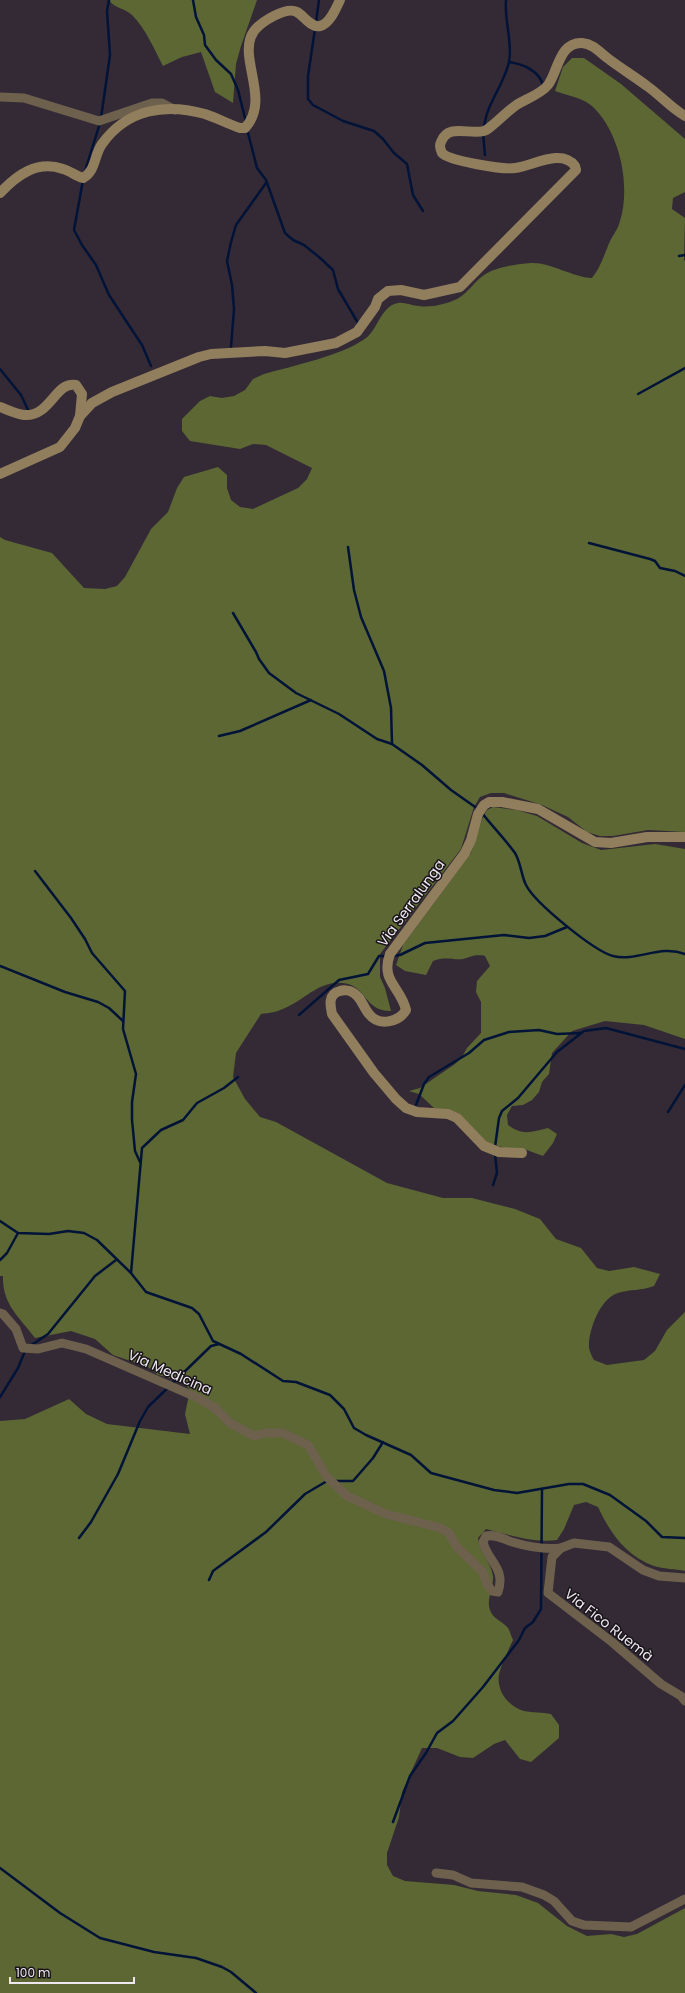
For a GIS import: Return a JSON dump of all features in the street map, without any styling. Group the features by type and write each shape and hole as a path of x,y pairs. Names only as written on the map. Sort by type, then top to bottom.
{"street":[{"path":"0,193 12,181 31,168 42,166 65,169 83,178 88,175 92,169 101,145 122,124 135,115 154,109 205,114 235,126 245,128 251,122 254,114 255,89 248,48 255,30 281,12 291,11 297,12 316,26 321,26 327,22 340,0"},
{"path":"80,416 92,403 112,392 211,354 265,351 286,353 336,343 357,332 375,307 378,299 388,291 401,290 424,295 460,287 471,277 481,264 576,170 575,166 570,160 560,158 516,168 498,167 457,159 445,156 442,153 440,145 443,137 452,131 483,131 515,106 543,90 551,79 564,52 571,46 580,43 586,44 598,50 609,60 648,86 685,116"},
{"path":"0,97 24,98 99,121 152,103 162,103 174,110"},
{"path":"0,407 24,415 35,414 48,405 62,388 71,384 76,385 82,394 80,416 75,428 60,448 0,474"},
{"name":"Via Serralunga","path":"522,1152 499,1152 484,1146 457,1118 448,1114 417,1112 406,1108 396,1099 374,1073 332,1014 330,1004 331,996 336,992 343,990 352,991 359,998 369,1015 378,1020 395,1021 402,1017 406,1010 404,1000 391,982 386,972 390,954 465,853 471,840 478,814 484,805 489,802 502,802 538,809 595,842 611,843 647,837 685,837"},
{"name":"Via Medicina","path":"0,1313 3,1314 16,1329 23,1348 38,1349 62,1343 86,1349 198,1398 216,1408 230,1423 254,1436 266,1433 283,1432 308,1444 327,1478 347,1496 374,1510 406,1520 425,1523 441,1528 449,1533 456,1546 483,1572 487,1584 492,1591 498,1592 501,1582 498,1568 485,1550 483,1542 486,1536 494,1534 513,1542 546,1550 561,1548"},
{"path":"561,1548 574,1543 610,1547 643,1570 659,1576 685,1578"},
{"name":"Via Fico Ruemà","path":"561,1548 552,1558 548,1593 551,1597 575,1613 661,1684 681,1696 685,1701"},
{"path":"436,1873 453,1875 471,1883 522,1886 544,1894 554,1901 572,1921 590,1926 631,1927 685,1899"}],"green space":[{"path":"109,0 257,0 236,64 233,103 215,92 201,52 182,57 163,66 149,39 137,21 132,15 114,5"},
{"path":"572,58 584,58 621,84 685,139 685,192 673,198 672,209 685,218 685,832 648,830 613,836 600,836 587,832 568,817 542,805 504,793 491,793 480,797 474,807 461,849 380,954 380,977 385,988 391,1011 382,1010 375,1007 362,993 351,985 335,983 320,987 292,1005 273,1012 261,1014 236,1053 233,1077 245,1099 260,1117 276,1122 387,1183 443,1198 472,1198 515,1209 540,1219 556,1239 581,1248 597,1268 609,1271 634,1267 660,1274 654,1286 645,1289 618,1293 606,1301 596,1316 589,1341 589,1348 594,1360 607,1365 644,1360 655,1351 667,1330 685,1312 685,1571 654,1566 635,1556 620,1542 608,1526 598,1507 586,1502 574,1505 564,1529 557,1540 548,1541 530,1539 486,1529 478,1538 480,1548 490,1566 493,1576 489,1606 493,1616 508,1628 513,1640 503,1661 499,1674 502,1692 509,1702 518,1709 527,1712 551,1714 559,1725 559,1738 531,1762 520,1759 505,1740 494,1744 473,1758 460,1757 437,1748 422,1748 402,1792 399,1817 387,1853 387,1865 393,1876 405,1881 454,1885 478,1891 516,1895 538,1903 567,1926 587,1936 611,1934 624,1937 637,1934 685,1908 685,1993 0,1993 0,1421 25,1419 69,1399 86,1414 107,1424 190,1434 185,1414 190,1390 182,1381 158,1375 148,1367 113,1355 95,1339 71,1331 35,1338 8,1302 3,1286 3,1276 0,1276 0,537 5,540 52,553 84,588 105,589 117,586 125,577 151,529 168,512 177,488 184,477 218,467 227,475 227,488 231,500 240,507 253,509 298,488 307,479 312,468 266,445 253,444 240,449 190,441 182,431 182,419 200,401 210,396 222,398 234,396 245,390 253,379 264,374 345,350 366,338 374,329 384,313 392,305 400,303 428,306 438,305 457,299 468,291 484,275 500,268 520,264 538,263 592,278 599,267 619,224 623,207 623,176 621,160 616,145 610,130 602,117 588,103 555,91 563,67"},
{"path":"493,807 517,810 537,816 582,843 601,850 655,844 685,849 685,1039 644,1025 605,1021 572,1031 552,1053 549,1074 542,1082 539,1092 532,1100 523,1105 512,1106 507,1115 508,1125 518,1131 532,1132 548,1128 557,1134 553,1143 543,1156 524,1149 509,1149 488,1143 458,1113 434,1108 419,1094 409,1091 420,1088 455,1064 481,1033 481,1002 476,992 477,981 490,966 485,956 481,955 463,959 445,958 433,961 426,975 405,971 396,965 403,945 471,853 482,819 487,810"}],"waterway":[{"path":"101,118 110,55 107,11 109,0"},
{"path":"193,0 196,17 204,35 205,45 216,60 231,74 238,90 246,122"},
{"path":"316,22 319,0"},
{"path":"484,128 485,119 491,103 507,70 509,62 510,47 506,15 506,0"},
{"path":"315,29 308,76 308,99 313,105 343,121 374,131 383,139 394,153 407,164 413,195 423,211"},
{"path":"509,62 520,64 535,72 543,86"},
{"path":"85,171 100,123"},
{"path":"247,129 257,168 266,180 285,233 293,240 304,245 333,270 338,289 358,323"},
{"path":"483,133 485,155"},
{"path":"83,180 74,230 82,245 96,265 109,295 142,345 151,366"},
{"path":"231,347 234,309 232,285 227,261 231,242 236,225 266,183"},
{"path":"679,256 685,255"},
{"path":"638,394 685,368"},
{"path":"0,369 21,395 29,412"},
{"path":"589,543 650,559 655,561 660,568 675,571 685,576"},
{"path":"348,547 354,590 361,617 384,671 391,708 392,744"},
{"path":"233,613 259,659 269,673 296,693 339,714 377,739 392,744 422,765 451,790 478,809"},
{"path":"219,736 240,731 311,700"},
{"path":"482,813 515,853 519,861 524,881 532,893 552,914 579,936 613,956 631,957 667,951 676,951 685,954"},
{"path":"35,871 71,918 85,939 92,953 125,991 123,1029 136,1074 132,1102 132,1120 135,1151 140,1162"},
{"path":"392,956 400,955 425,943 504,935 529,938 545,936 567,927"},
{"path":"299,1015 339,980 368,974 379,956 387,956"},
{"path":"0,966 65,992 98,1002 109,1008 123,1021"},
{"path":"495,1147 499,1118 502,1111 518,1098 557,1052 584,1031 606,1028 685,1049"},
{"path":"416,1105 424,1084 429,1077 469,1053 484,1040 509,1032 539,1030 557,1034 581,1033"},
{"path":"131,1273 142,1148 161,1130 183,1120 197,1103 224,1088 238,1077"},
{"path":"668,1112 685,1085"},
{"path":"493,1185 497,1173 495,1154"},
{"path":"0,1221 18,1233 49,1234 68,1231 84,1233 97,1240 131,1273 146,1292 192,1308 199,1314 213,1341 241,1354 283,1381 296,1382 330,1395 344,1409 354,1428 411,1455 431,1473 494,1490 517,1493 569,1484 583,1484 610,1495 646,1521 662,1537 685,1538"},
{"path":"0,1260 7,1253 18,1233"},
{"path":"30,1346 48,1334 95,1276 116,1260"},
{"path":"79,1538 91,1522 118,1474 140,1421 148,1407 211,1346 219,1344"},
{"path":"0,1397 18,1368 25,1351"},
{"path":"336,1481 353,1481 373,1458 383,1442"},
{"path":"209,1580 213,1571 266,1532 305,1494 327,1481"},
{"path":"393,1822 410,1776 426,1753 437,1733 453,1721 483,1687 519,1640 525,1628 533,1622 541,1609 542,1489"},
{"path":"0,1868 60,1913 100,1938 154,1952 196,1958 222,1967 231,1972 256,1993"}]}
